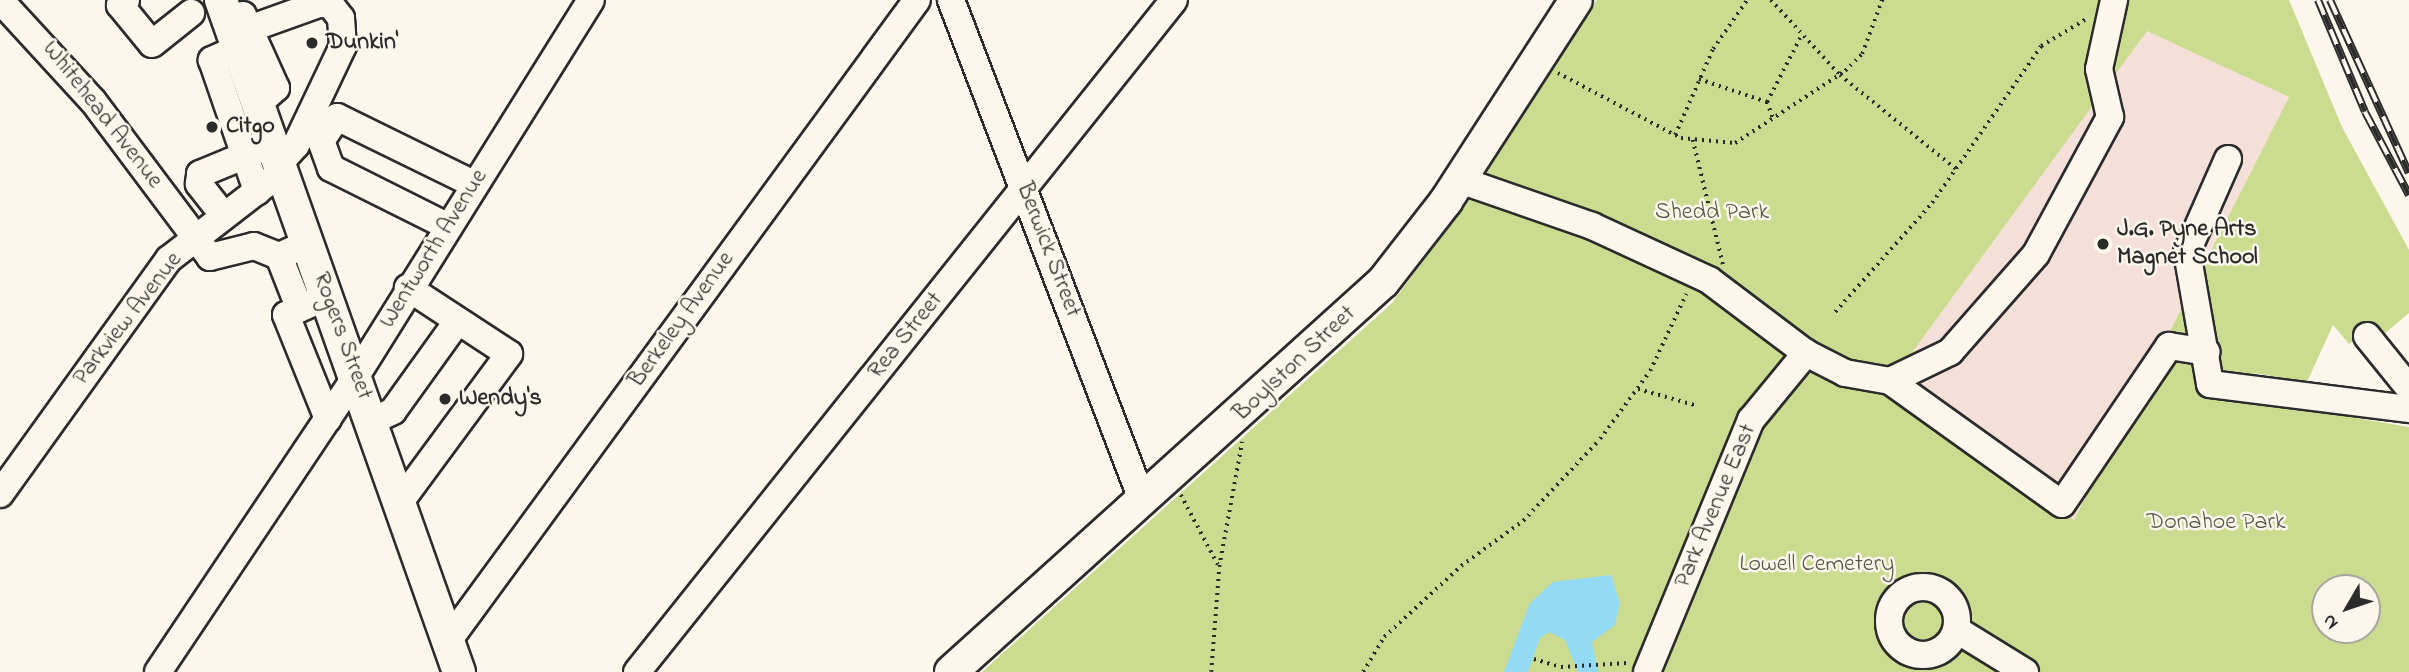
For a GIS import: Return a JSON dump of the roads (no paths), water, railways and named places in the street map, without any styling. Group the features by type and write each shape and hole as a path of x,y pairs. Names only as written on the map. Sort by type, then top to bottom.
{"main road":[{"name":"Boylston Street","path":"951,672 1143,502 1383,282 1460,180 1576,0"},
{"name":"Rogers Street","path":"236,23 259,103 309,243 313,302 356,376 459,672"}],"street":[{"name":"Whitehead Avenue","path":"0,0 93,101 195,239"},
{"path":"257,191 242,157 212,60 236,23 284,0"},
{"name":"Wentworth Avenue","path":"158,672 356,376 408,288 591,0"},
{"name":"Berkeley Avenue","path":"448,641 917,0"},
{"name":"Berwick Street","path":"951,0 1025,187 1143,502"},
{"name":"Rea Street","path":"637,672 1174,0"},
{"path":"121,2 152,44 191,13"},
{"path":"1460,180 1592,226 1709,280 1806,353 1845,373 1890,381 1950,352 2036,254 2110,117 2099,69 2112,2"},
{"path":"224,216 199,184 200,174 242,157 279,159 296,145 344,46 341,18 330,4 319,4 236,23"},
{"path":"447,226 331,167 321,141 337,117 474,184"},
{"name":"Parkview Avenue","path":"0,494 169,259 257,191 279,159"},
{"path":"2228,159 2187,252 2207,352 2210,384 2409,409"},
{"path":"195,239 217,258 254,246 279,256 313,302 286,314 328,419"},
{"path":"279,256 309,243"},
{"path":"400,502 509,354 408,288"},
{"path":"372,421 393,411 457,322"},
{"path":"2367,336 2409,388"},
{"path":"1890,381 1905,397 2062,503 2169,346 2207,352"},
{"name":"Park Avenue East","path":"1639,668 1751,419 1806,353"},
{"path":"1921,585 1944,594 1957,613 1957,630 1930,664 1892,640 1891,610 1908,591 1921,585"},
{"path":"1957,630 2025,672"}],"water":[{"path":"1611,575 1620,603 1615,625 1592,642 1598,672 1578,672 1565,640 1549,632 1540,638 1528,672 1504,672 1530,603 1553,582"}],"railway":[{"path":"2318,0 2365,112 2409,195"},
{"path":"2330,0 2409,173"}],"place":[{"name":"Dunkin'","path":"312,43"},
{"name":"Citgo","path":"212,127"},
{"name":"J.G. Pyne Arts Magnet School","path":"2103,244"},
{"name":"Wendy's","path":"445,399"}],"park label":[{"name":"Shedd Park","path":"1712,213"},
{"name":"Donahoe Park","path":"2216,523"},
{"name":"Lowell Cemetery","path":"1817,565"}]}
